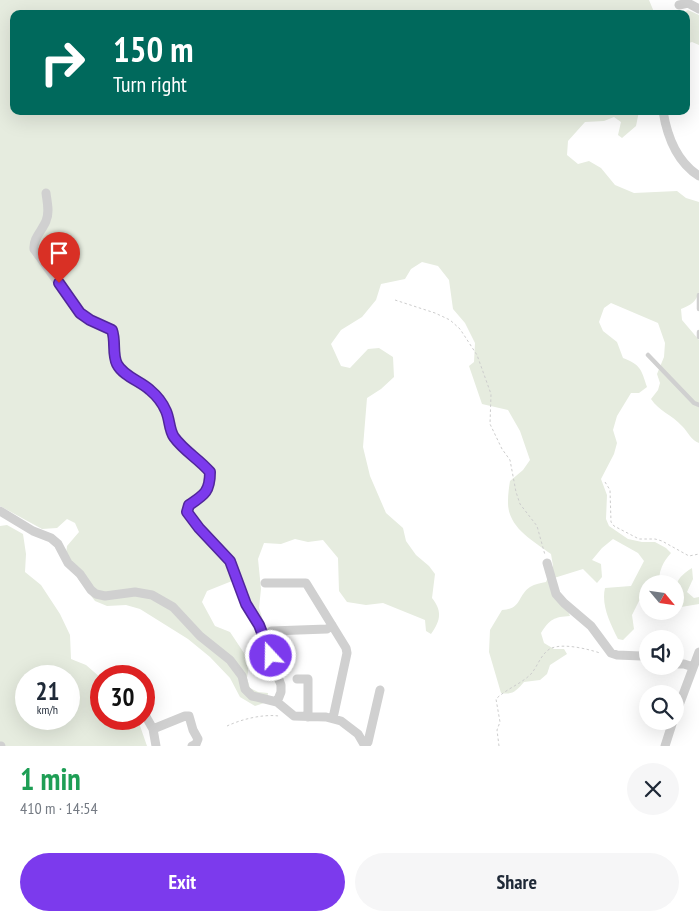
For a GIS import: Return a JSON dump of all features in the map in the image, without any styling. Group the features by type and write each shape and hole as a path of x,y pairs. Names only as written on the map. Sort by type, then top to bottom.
{"street":[{"path":"679,6 688,3 699,8"},
{"path":"664,115 667,133 684,163 699,176"},
{"path":"46,193 48,206 47,220 33,244 34,250 80,313 112,330 115,339 114,356 116,363 121,370 150,390 166,412 172,435 181,446 210,472 209,488 203,496 189,505 187,512 199,528 230,561 246,604 259,625 281,685 281,692 277,702"},
{"path":"0,510 33,530 51,538 58,544 68,563 80,574 96,594 105,596 135,592 152,595 168,604 204,640 230,660 242,676 245,689 252,696 277,702 294,716 333,718 341,721 358,734 365,746 368,742 380,690"},
{"path":"547,563 556,594 564,604 591,626 610,651 617,655 639,656"},
{"path":"265,583 306,583 346,648 347,653 333,718"},
{"path":"271,631 327,629 332,625"},
{"path":"684,696 694,673 699,652"},
{"path":"684,664 694,673"},
{"path":"297,678 308,679 308,717"},
{"path":"155,728 189,716 192,730 198,739 196,744 192,746"},
{"path":"152,730 156,746"},
{"path":"665,746 671,730"}],"lane":[{"path":"699,296 699,309"},
{"path":"699,332 699,337"},
{"path":"648,355 694,403 699,404"}],"path":[{"path":"395,300 450,320 460,329 477,355 491,394 490,424 502,449 510,460 520,504 537,526 547,563"},
{"path":"605,482 610,490 612,522 614,526 639,539 662,541 689,556 699,554"},
{"path":"499,746 497,730 500,722 496,699 531,674 546,651 552,647 565,646 603,653 610,651"},
{"path":"227,726 241,719 260,718 269,715 294,716"}],"shaded area":[{"path":"0,0 649,0 653,10 10,10 10,115 638,115 636,126 622,138 618,135 621,122 614,117 604,121 585,122 568,141 567,155 578,164 589,161 601,168 615,185 634,193 677,191 686,198 699,202 699,292 693,303 681,309 682,320 699,340 699,443 651,399 658,390 660,383 657,374 664,357 665,343 658,323 611,303 604,308 599,322 603,331 617,342 623,358 640,368 647,387 639,393 631,393 617,416 613,430 617,443 614,454 601,479 607,495 606,519 609,526 628,539 655,542 671,553 665,560 660,575 639,575 639,601 632,615 634,629 623,640 618,639 607,614 604,601 605,588 631,586 644,561 638,553 613,539 592,560 601,564 602,577 597,583 583,569 554,578 570,616 553,620 541,633 544,643 554,649 564,649 567,654 550,665 547,674 540,680 524,682 514,692 501,693 489,652 490,630 502,610 516,605 530,587 546,582 553,566 551,554 516,526 509,510 508,493 510,481 523,470 530,460 520,431 508,410 482,404 469,366 474,362 475,343 465,323 453,309 449,280 438,266 422,262 411,269 405,279 381,284 376,300 362,317 341,330 331,344 341,366 350,368 368,349 379,348 393,357 394,377 367,398 363,447 370,476 386,513 403,528 406,541 416,555 435,574 432,598 438,608 439,616 437,625 431,634 426,631 425,620 383,603 366,605 347,602 339,591 338,558 323,540 308,542 295,539 281,544 264,543 258,559 261,589 259,608 272,648 279,659 283,685 275,683 254,627 253,608 248,592 232,581 207,591 202,602 215,626 230,632 244,653 249,666 247,678 250,688 258,692 268,693 267,702 255,706 240,697 230,678 210,657 188,639 140,609 126,605 107,606 95,601 79,580 66,554 67,546 79,532 75,523 67,519 57,528 42,529 0,506"},
{"path":"690,11 699,15 699,45 690,43"},
{"path":"7,525 23,534 26,554 25,572 41,585 60,614 70,635 71,659 90,668 90,730 141,730 147,746 0,746 0,526"},
{"path":"692,568 693,579 687,592 694,598 699,597 699,604 684,606 684,575 682,575"}],"route":[{"path":"59,283 80,313 112,330 115,339 114,356 116,363 121,370 150,390 166,412 172,435 181,446 210,472 209,488 203,496 189,505 187,512 199,528 230,561 246,604 259,625 271,656"}]}
